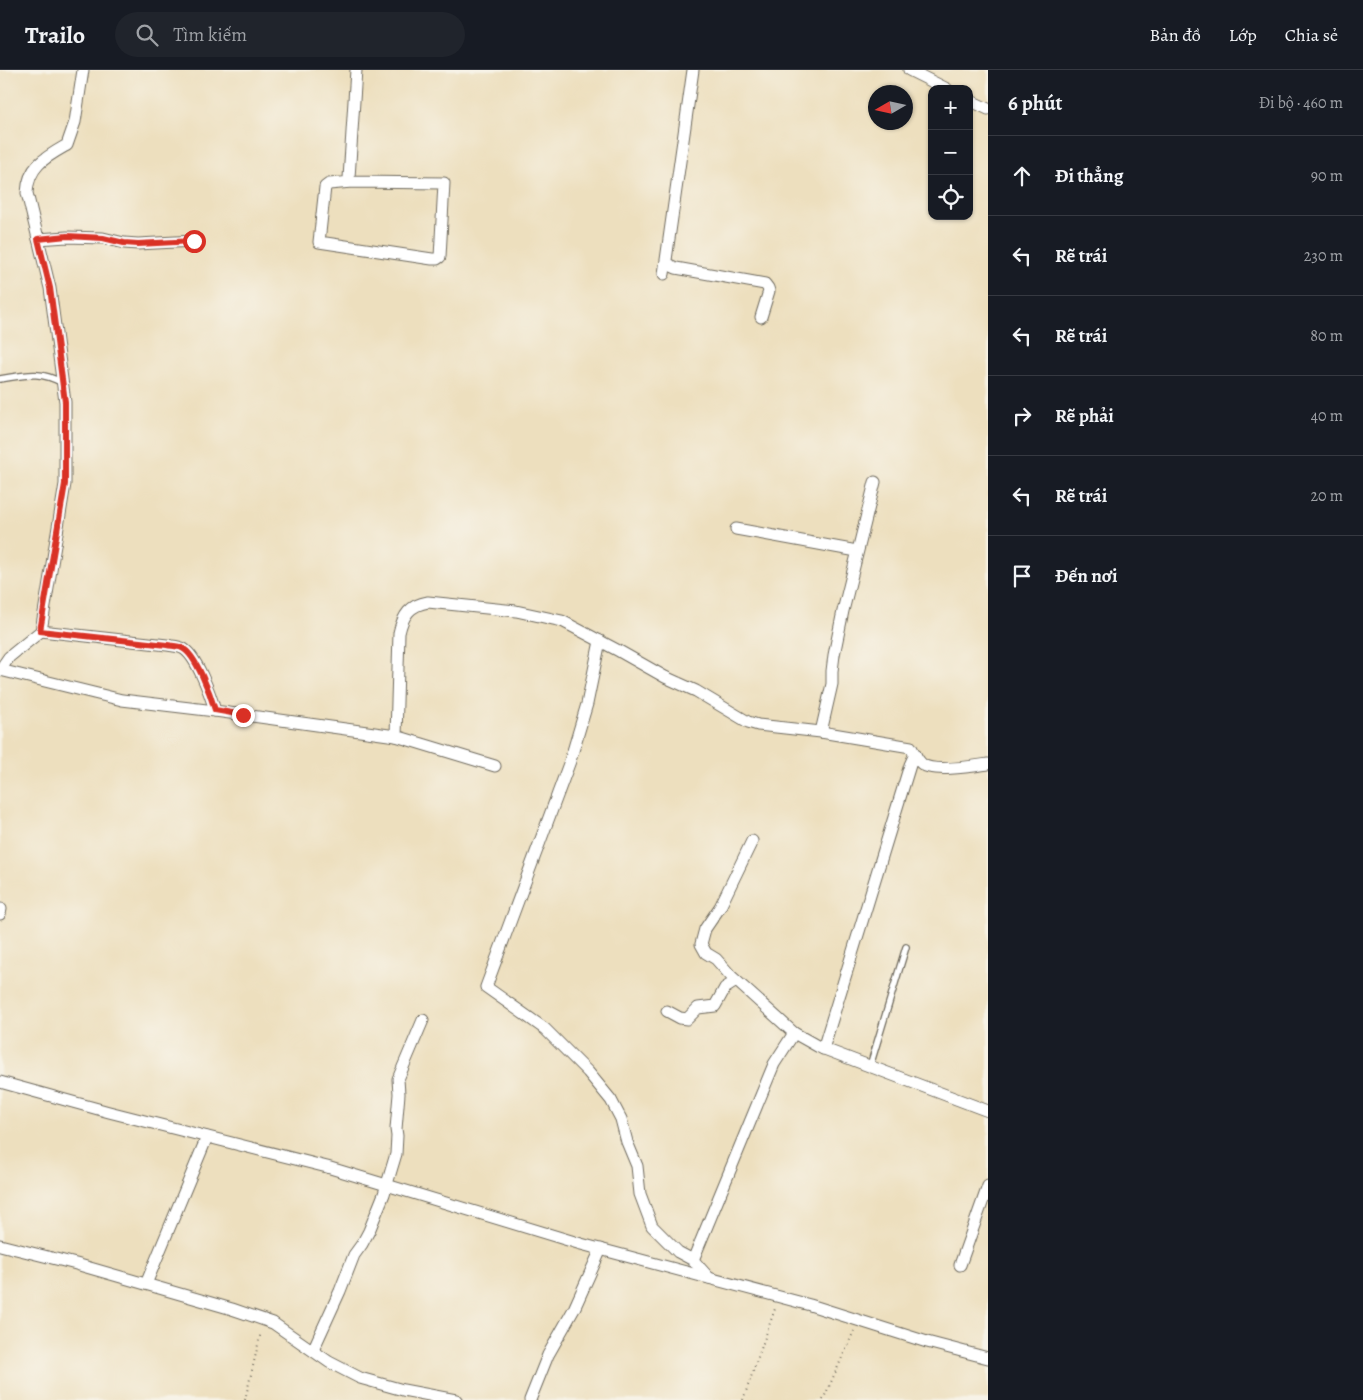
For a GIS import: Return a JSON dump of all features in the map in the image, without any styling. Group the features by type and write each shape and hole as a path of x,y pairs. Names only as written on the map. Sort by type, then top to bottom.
{"street":[{"path":"83,70 75,122 67,145 43,159 31,174 28,184 28,193 50,288 63,383 65,402 65,484 40,631 9,657 0,670 122,700 215,710 396,736 495,766"},
{"path":"352,182 349,174 356,70"},
{"path":"693,70 666,269 676,268 765,284 769,291 761,317"},
{"path":"909,70 939,85"},
{"path":"973,102 988,109"},
{"path":"352,182 444,183 440,257 432,259 319,242 325,187 329,184 352,182"},
{"path":"38,239 67,236 103,238 138,244 194,241"},
{"path":"821,732 832,684 834,655 843,611 875,482"},
{"path":"736,529 857,551"},
{"path":"396,736 399,633 402,621 409,611 418,604 428,602 516,611 562,621 664,677 696,691 748,722 911,747 922,764 931,768 988,764"},
{"path":"40,631 183,648 192,658 201,674 215,710"},
{"path":"600,641 587,704 570,761 486,986 546,1029 588,1072 611,1100 621,1120 627,1142 637,1166 640,1194 652,1226 678,1252 693,1260 709,1278"},
{"path":"823,1049 904,783 915,754"},
{"path":"752,841 720,907 705,929 701,944 706,953 716,959 794,1033 823,1049 988,1111"},
{"path":"667,1011 680,1018 687,1019 698,1008 715,1006 725,988 736,980"},
{"path":"313,1350 354,1255 362,1244 381,1202 396,1154 398,1078 423,1020"},
{"path":"693,1260 774,1064 794,1033"},
{"path":"0,1082 327,1167 601,1249 779,1297 927,1342 988,1358"},
{"path":"146,1284 207,1136"},
{"path":"960,1265 988,1186"},
{"path":"0,1244 146,1284 273,1323 329,1362 360,1378 403,1390 456,1400"},
{"path":"530,1400 548,1355 574,1309 601,1249"}],"lane":[{"path":"0,379 30,374 43,374 63,383"},
{"path":"870,1066 906,947"}],"path":[{"path":"743,1400 779,1297"},
{"path":"245,1400 264,1320"},
{"path":"823,1400 859,1320"}],"route":[{"path":"194,241 138,244 103,238 67,236 38,239 50,288 65,402 65,484 40,631 183,648 192,658 205,683 215,710 243,715"}]}
